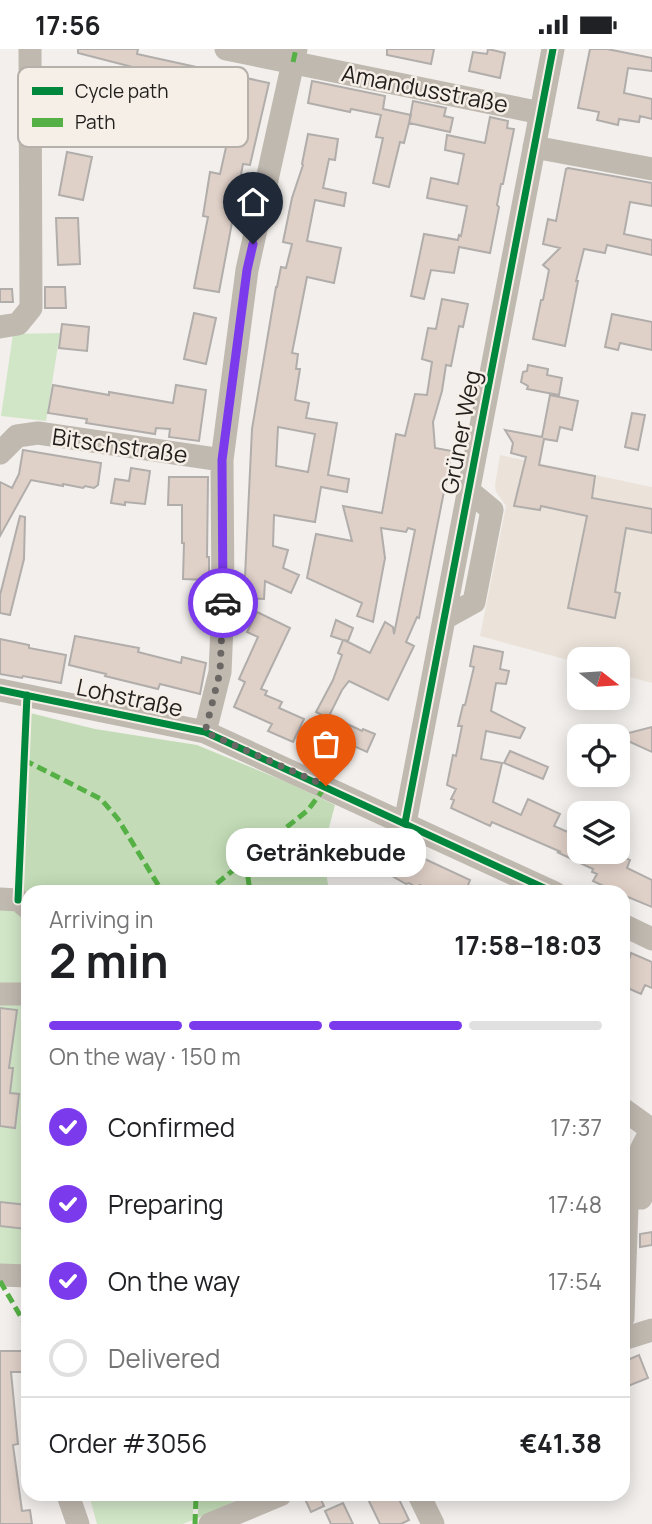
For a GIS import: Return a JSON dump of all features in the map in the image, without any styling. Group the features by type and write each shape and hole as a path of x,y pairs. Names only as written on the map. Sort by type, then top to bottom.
{"street":[{"path":"30,49 30,67"},
{"name":"Amandusstraße","path":"226,49 294,56 541,113"},
{"name":"Grüner Weg","path":"405,823 553,49"},
{"path":"205,732 220,672 223,603 222,460 247,270 294,56"},
{"path":"0,327 19,324 31,308 30,147"},
{"path":"534,147 652,169"},
{"name":"Bitschstraße","path":"0,453 17,436 38,433 222,460"},
{"name":"Lohstraße","path":"0,690 205,732 405,823 520,885"},
{"path":"0,899 21,902"},
{"path":"630,928 652,939"},
{"path":"0,994 21,994"},
{"path":"630,1114 651,1130 641,1150 641,1225"},
{"path":"0,1275 21,1276"},
{"path":"630,1337 652,1330"},
{"path":"70,1501 78,1524"},
{"path":"210,1524 265,1501"},
{"path":"422,1501 433,1524"}],"shaded area":[{"path":"500,455 652,487 652,683 630,677 630,647 567,647 567,660 480,636 506,506 496,492"}],"green space":[{"path":"60,333 46,421 1,416 13,334"},
{"path":"30,713 95,729 197,745 335,805 323,850 328,885 23,885"},
{"path":"0,900 21,910 21,1270 0,1268"},
{"path":"91,1501 193,1501 193,1520 183,1524 97,1524"},
{"path":"198,1501 235,1501 198,1518"}],"building":[{"path":"78,49 138,49 137,54 196,67 132,67 78,53"},
{"path":"387,49 434,49 431,64 387,55"},
{"path":"488,49 505,53 500,78 469,71 473,52 487,54"},
{"path":"590,49 607,49 652,58 652,71 628,68 624,93 652,99 652,119 640,116 639,122 619,119 618,125 597,120 599,112 578,108"},
{"path":"248,78 269,83 250,165 243,164 219,292 194,288 208,217 203,216 210,172 220,174 226,147 248,147"},
{"path":"312,81 385,96 383,109 411,115 404,143 400,142 389,187 373,183 383,138 376,137 381,115 308,103"},
{"path":"413,101 446,108 444,116 453,118 450,132 409,123"},
{"path":"490,117 508,121 507,128 514,129 501,184 490,253 459,247 454,273 431,270 424,299 411,296 424,234 458,240 459,235 461,236 467,206 427,198 431,178 458,184 464,154 445,150 447,135 485,143"},
{"path":"308,134 338,139 335,160 329,159 323,188 346,193 344,206 315,200 307,241 341,248 334,283 307,277 292,353 298,354 296,369 300,369 295,400 309,403 306,418 337,423 328,475 349,479 347,492 321,487 315,522 274,515 273,546 288,550 283,568 299,575 291,593 265,581 264,599 244,598 252,429 276,287 281,267 286,268 292,244 283,242","holes":["278,427 315,434 308,472 276,466"]},
{"path":"67,152 92,157 83,200 59,195"},
{"path":"568,168 652,183 652,206 630,202 624,234 652,240 652,255 607,245 605,253 584,249 565,346 533,339 549,270 543,265 560,248 543,244 548,219 556,221"},
{"path":"56,218 78,218 80,264 58,265"},
{"path":"45,287 65,287 66,308 45,308"},
{"path":"0,289 12,289 13,302 0,302"},
{"path":"442,299 468,304 463,327 459,326 451,366 446,365 433,422 435,448 452,451 419,618 417,617 406,642 414,646 388,700 349,681 328,718 316,712 333,680 342,655 338,653 343,640 331,636 336,620 353,628 348,641 344,640 370,653 385,622 393,627 394,634 415,530 408,528 406,532 381,528 385,558 373,622 357,616 362,603 307,578 316,534 352,541 343,506 382,513 396,434 405,436 415,394 427,395 432,362 422,359 428,328 436,329"},
{"path":"194,313 216,318 206,364 184,359"},
{"path":"612,314 652,322 652,350 620,343 618,350 605,347"},
{"path":"62,324 89,327 87,351 59,348"},
{"path":"528,365 548,369 547,375 562,378 559,395 527,389 528,386 521,382"},
{"path":"53,385 173,403 176,385 206,390 199,441 169,437 170,429 156,428 155,434 86,423 87,419 48,413"},
{"path":"550,395 578,401 572,430 560,427 557,441 544,439 539,465 595,476 592,498 652,509 652,533 626,528 615,592 620,593 615,618 568,608 587,516 541,506 540,510 514,506 526,457 511,453 513,443 505,430 542,437"},
{"path":"632,413 645,415 638,450 625,447"},
{"path":"23,450 101,463 98,485 94,488 83,488 31,480 0,536 0,482 12,488 19,474"},
{"path":"131,468 150,471 145,504 111,503 115,479 129,481"},
{"path":"169,477 208,477 209,580 183,579 182,505 168,505"},
{"path":"20,516 25,517 24,559 10,615 0,613 0,595"},
{"path":"257,612 290,628 261,689 267,691 265,695 282,702 279,708 304,719 293,742 268,731 272,724 234,707 245,682 239,679 258,637 247,632"},
{"path":"75,636 139,648 138,652 181,663 182,657 206,663 200,694 160,684 158,689 69,665"},
{"path":"0,639 66,655 61,683 0,674"},
{"path":"474,646 503,652 500,669 509,671 506,684 496,683 491,711 525,728 520,738 486,731 481,759 502,763 493,802 521,815 528,799 560,814 554,826 567,832 567,857 492,822 490,826 451,808 454,800 451,799 456,789 447,785 462,726 458,726 474,667 470,666"},
{"path":"343,722 375,734 367,752 336,738"},
{"path":"652,727 652,752 630,742 630,733"},
{"path":"510,751 548,767 543,779 504,763"},
{"path":"330,836 369,854 361,872 344,864 342,868 324,859 324,850"},
{"path":"399,847 470,880 468,885 412,885 387,873"},
{"path":"582,864 628,864 627,868 652,880 652,907 630,898 630,885 601,885 593,881 597,874 592,872 593,869"},
{"path":"631,953 652,962 652,988 645,985 641,994 630,989"},
{"path":"0,1008 17,1010 9,1068 13,1068 10,1093 19,1094 15,1128 0,1126"},
{"path":"0,1202 21,1204 21,1228 0,1226"},
{"path":"652,1232 652,1245 640,1247 640,1234"},
{"path":"0,1351 21,1351 21,1372 11,1372 18,1444 13,1445 22,1511 30,1510 32,1524 0,1524"},
{"path":"639,1355 648,1378 630,1385 630,1359"},
{"path":"306,1501 322,1501 324,1506 311,1512"},
{"path":"369,1501 400,1501 409,1520 401,1524 380,1524"},
{"path":"343,1503 353,1524 331,1524 325,1511"}],"marked path":[{"path":"293,62 296,49"},
{"path":"24,760 101,799 118,819 158,885"},
{"path":"215,885 308,810 326,786"},
{"path":"246,861 249,885"},
{"path":"0,1281 21,1317"},
{"path":"195,1524 196,1501"}],"cycle path":[{"path":"405,823 553,49"},
{"path":"0,690 205,732 538,885"},
{"path":"18,900 27,695"}],"way so far":[{"path":"223,603 220,672 205,732 326,786"}],"place":[{"name":"Getränkebude","path":"326,786"}],"route":[{"path":"223,603 222,460 247,270 253,244"}]}
